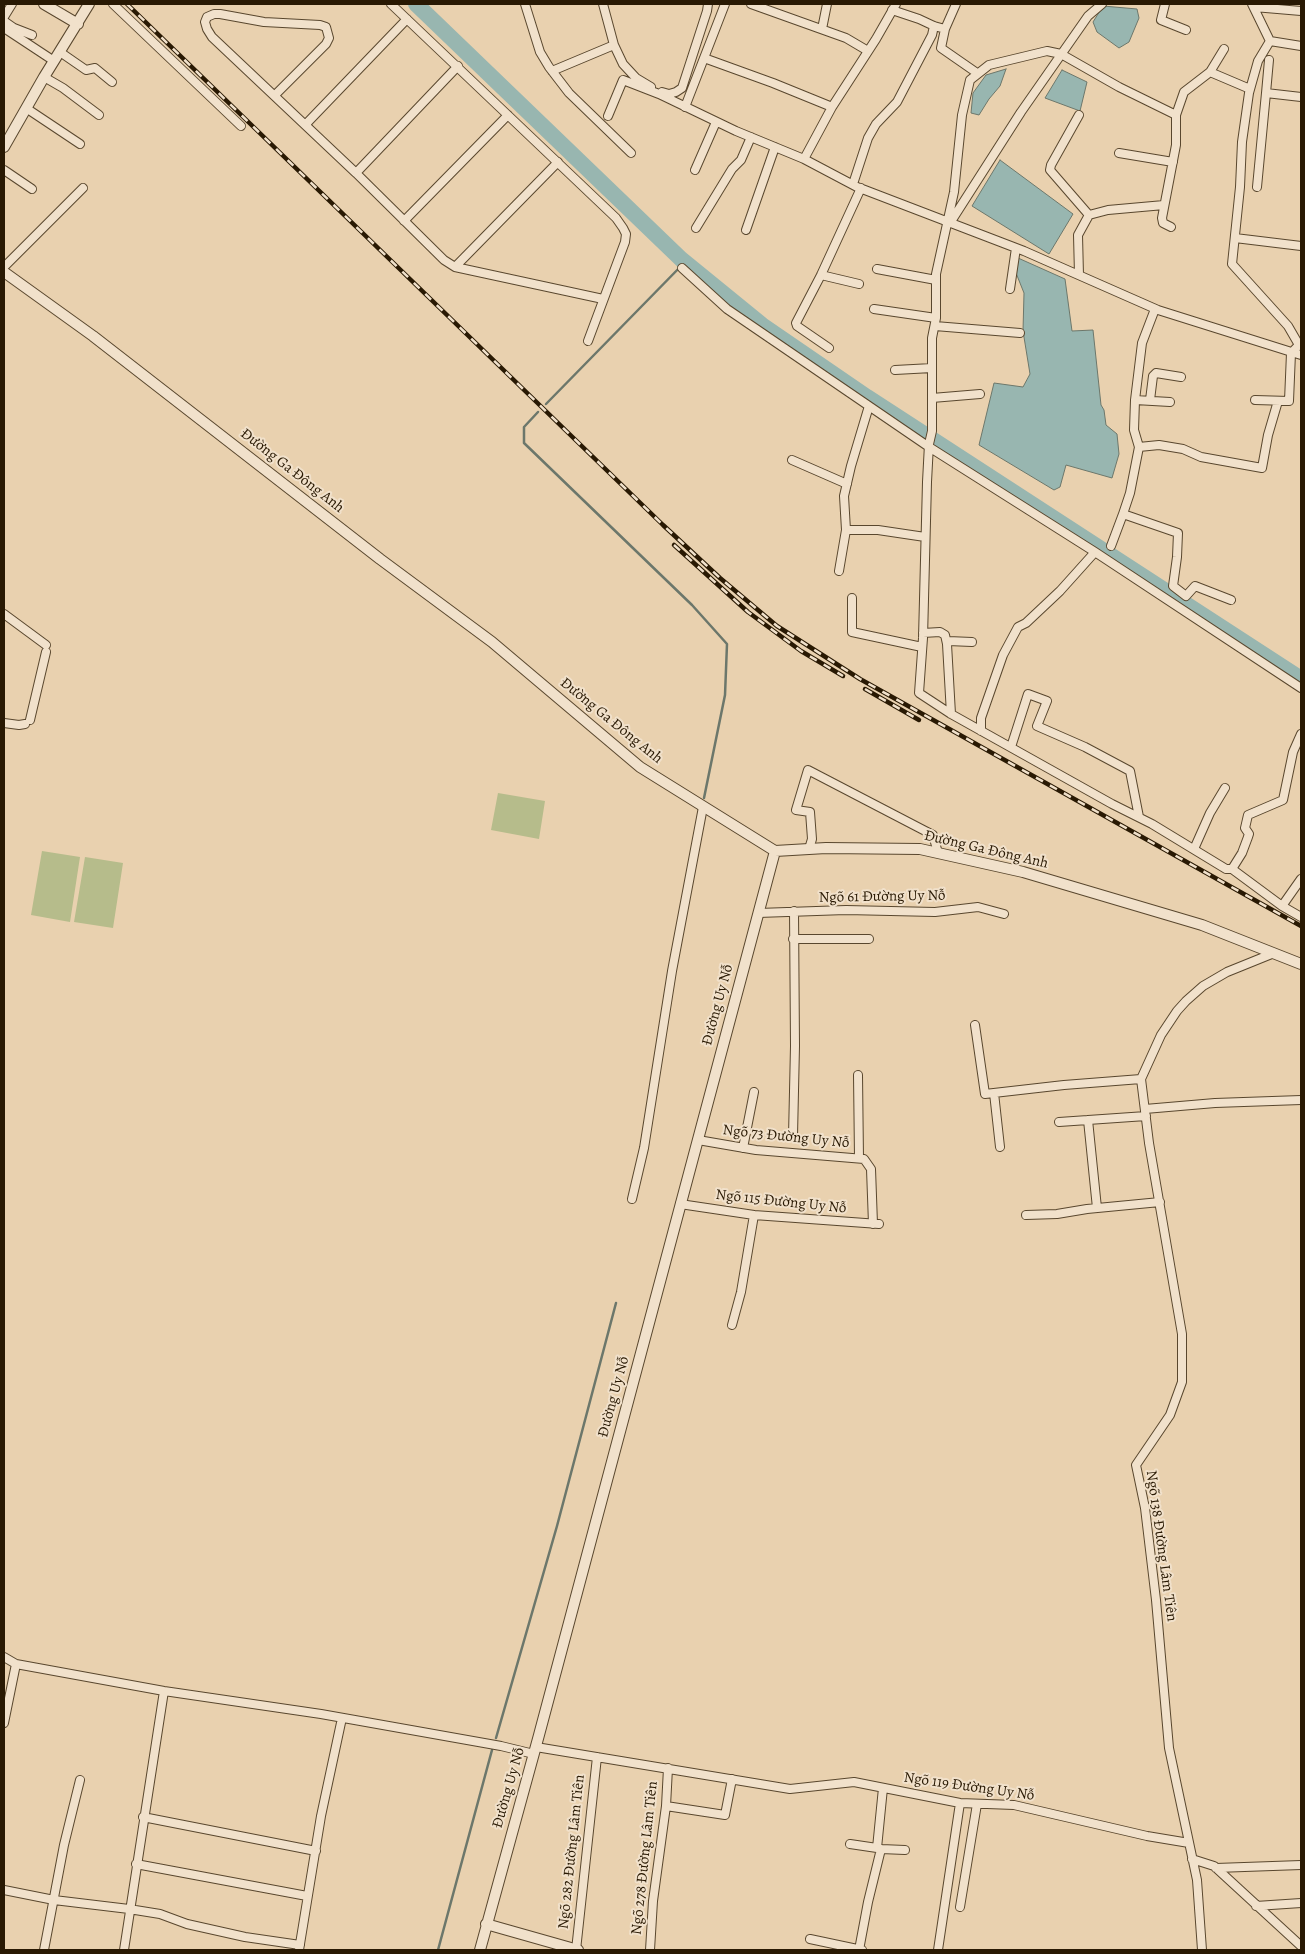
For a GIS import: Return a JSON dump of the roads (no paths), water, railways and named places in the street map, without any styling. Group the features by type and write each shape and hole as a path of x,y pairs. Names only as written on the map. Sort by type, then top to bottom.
{"street":[{"path":"12,4 4,19 14,28 32,35"},
{"path":"44,4 78,24"},
{"path":"4,147 89,4"},
{"path":"112,4 241,126"},
{"path":"391,4 616,218 626,234 625,242 588,341"},
{"path":"525,4 540,52 552,71 568,93 632,153"},
{"path":"603,4 614,44 623,64 636,78 658,91 669,94 682,88 708,4"},
{"path":"685,107 725,4"},
{"path":"751,4 846,38 868,51"},
{"path":"822,29 827,4"},
{"path":"956,4 945,29 941,48 977,73"},
{"path":"949,222 1020,112 1088,16 1102,4"},
{"path":"1165,4 1161,20 1186,30"},
{"path":"1253,5 1301,11"},
{"path":"1253,5 1270,41"},
{"path":"804,159 832,107 894,7 934,26 945,29"},
{"path":"275,95 326,44 329,38 326,27 320,25 264,22 220,14 207,17 205,22 212,36 275,95 306,124 444,260 456,267 603,299"},
{"path":"306,124 407,19"},
{"path":"852,184 868,138 876,124 897,102 932,35 934,26"},
{"path":"4,28 57,57 86,70 95,68 112,82"},
{"path":"1270,41 1301,46"},
{"path":"1255,400 1288,401 1291,352 1299,345 1288,326 1232,264 1242,142 1250,88 1258,61 1270,41"},
{"path":"552,71 614,44"},
{"path":"1171,227 1164,223 1162,218 1176,145 1176,115 1184,92 1210,72 1224,49"},
{"path":"1176,115 1119,87 1061,54 1047,51 989,65 970,80 962,115 949,222 936,280 935,322 932,338 932,431 929,446 923,633 919,693 951,714 1139,817 1226,869 1232,869 1282,906 1301,917"},
{"path":"704,58 832,107"},
{"path":"1257,187 1269,60"},
{"path":"356,173 458,66"},
{"path":"1210,72 1250,88"},
{"path":"44,77 63,88 100,115"},
{"path":"608,116 623,80 804,159 861,188 1016,248 1155,309 1301,355"},
{"path":"1266,93 1301,97"},
{"path":"26,108 80,144"},
{"path":"404,221 508,115"},
{"path":"1079,115 1050,170 1089,214"},
{"path":"696,170 716,122"},
{"path":"696,228 732,169 741,160 751,137"},
{"path":"746,230 775,147"},
{"path":"1119,153 1173,162"},
{"path":"456,267 558,162"},
{"path":"4,170 32,189"},
{"path":"4,267 83,188"},
{"path":"829,348 797,326 796,323 821,275 861,188"},
{"path":"1089,214 1108,210 1164,206"},
{"path":"1079,275 1078,235 1089,214"},
{"path":"1234,238 1301,246"},
{"path":"1010,289 1016,248"},
{"path":"682,268 727,309 929,446 1095,552 1301,688"},
{"path":"876,269 936,280"},
{"name":"Đường Ga Đông Anh","path":"4,272 93,336 380,559 492,642 640,767 775,851 809,849 920,849 1023,872 1202,926 1301,964"},
{"path":"821,275 859,284"},
{"path":"874,309 935,322 1020,333"},
{"path":"1111,546 1130,492 1140,447 1134,430 1135,400 1142,343 1155,309"},
{"path":"895,370 932,368"},
{"path":"1150,400 1153,376 1156,373 1181,377"},
{"path":"932,398 980,394"},
{"path":"1135,400 1170,402"},
{"path":"1140,447 1159,445 1183,449 1201,457 1262,468 1268,434 1278,401"},
{"path":"839,571 846,530 844,496 870,406"},
{"path":"792,460 847,484"},
{"path":"1123,514 1178,533 1178,557 1173,586 1186,596 1195,586 1230,600"},
{"path":"846,530 878,530 925,537"},
{"path":"981,731 981,718 1003,655 1018,627 1060,591 1095,552"},
{"path":"852,598 852,632 922,647"},
{"path":"4,614 46,648 28,722 19,725 4,723"},
{"path":"923,633 940,632 945,635 951,714"},
{"path":"947,644 948,641 972,642"},
{"path":"1011,746 1028,694 1047,701 1037,726 1085,747 1130,771 1139,817"},
{"path":"1232,869 1242,853 1249,834 1245,828 1248,815 1283,800 1294,746 1301,734"},
{"path":"809,849 812,839 810,812 796,810 808,770 933,835 938,853"},
{"path":"1194,849 1210,813 1225,788"},
{"path":"632,1199 644,1148 672,971 704,807"},
{"name":"Đường Uy Nỗ","path":"480,1950 775,851"},
{"path":"1282,906 1301,879"},
{"name":"Ngõ 61 Đường Uy Nỗ","path":"758,913 794,911 935,912 978,907 1004,914"},
{"path":"792,1136 795,1046 794,911"},
{"path":"793,939 869,939"},
{"name":"Ngõ 138 Đường Lâm Tiên","path":"1202,1950 1197,1880 1169,1748 1156,1600 1145,1508 1136,1465 1170,1415 1182,1382 1182,1334 1145,1113 1142,1079 1161,1035 1186,1001 1203,986 1226,972 1274,954"},
{"path":"975,1025 985,1094 1142,1079"},
{"path":"858,1075 859,1158"},
{"path":"743,1148 754,1092"},
{"path":"994,1093 1000,1147"},
{"path":"1059,1122 1216,1103 1301,1100"},
{"path":"1088,1120 1097,1208"},
{"name":"Ngõ 73 Đường Uy Nỗ","path":"698,1140 743,1148 864,1159 871,1169 876,1224"},
{"path":"1026,1215 1057,1214 1160,1202"},
{"name":"Ngõ 115 Đường Uy Nỗ","path":"680,1204 754,1215 876,1224"},
{"path":"732,1325 741,1292 754,1215"},
{"name":"Ngõ 119 Đường Uy Nỗ","path":"4,1657 16,1664 164,1691 238,1700 501,1746 597,1757 790,1789 854,1782 960,1803 1014,1805 1147,1836 1189,1843"},
{"path":"4,1724 5,1706 16,1664"},
{"path":"124,1950 143,1817 164,1691"},
{"path":"4,1890 54,1900 160,1914 186,1924 300,1948 321,1816 342,1718"},
{"name":"Ngõ 282 Đường Lâm Tiên","path":"577,1950 597,1757"},
{"name":"Ngõ 278 Đường Lâm Tiên","path":"650,1950 653,1901 666,1806 668,1768"},
{"path":"666,1806 724,1815 732,1779"},
{"path":"44,1950 64,1845 80,1780"},
{"path":"810,1939 860,1950 879,1849 883,1788"},
{"path":"938,1950 960,1803"},
{"path":"960,1907 977,1804"},
{"path":"143,1817 316,1851"},
{"path":"850,1844 879,1849 905,1850"},
{"path":"1192,1859 1216,1868 1301,1865"},
{"path":"136,1864 307,1896"},
{"path":"1216,1868 1301,1946"},
{"path":"1256,1906 1301,1903"},
{"path":"486,1924 577,1950"}],"water":[{"path":"1103,6 1137,9 1139,18 1129,42 1119,48 1097,32 1093,22"},
{"path":"1006,69 1000,86 979,115 971,113 973,93 986,75"},
{"path":"1062,70 1087,82 1080,111 1045,98"},
{"path":"1000,160 1073,214 1049,254 972,206"},
{"path":"1018,258 1065,279 1072,331 1093,330 1101,405 1104,410 1106,425 1117,434 1119,454 1112,478 1066,465 1060,487 1054,490 979,445 994,383 1023,387 1030,374 1023,331 1024,293 1016,273"}],"waterway":[{"path":"416,4 681,259 762,325 867,397 1301,679"},
{"path":"546,404 685,262"},
{"path":"538,412 524,427 524,443 692,605 727,644 725,695 704,798"},
{"path":"496,1738 557,1526 616,1303"},
{"path":"438,1950 492,1750"}],"railway":[{"path":"127,4 663,525 720,578 777,626 860,679 1301,926"},
{"path":"674,545 748,612 801,651 843,676"},
{"path":"865,689 919,720"}]}
